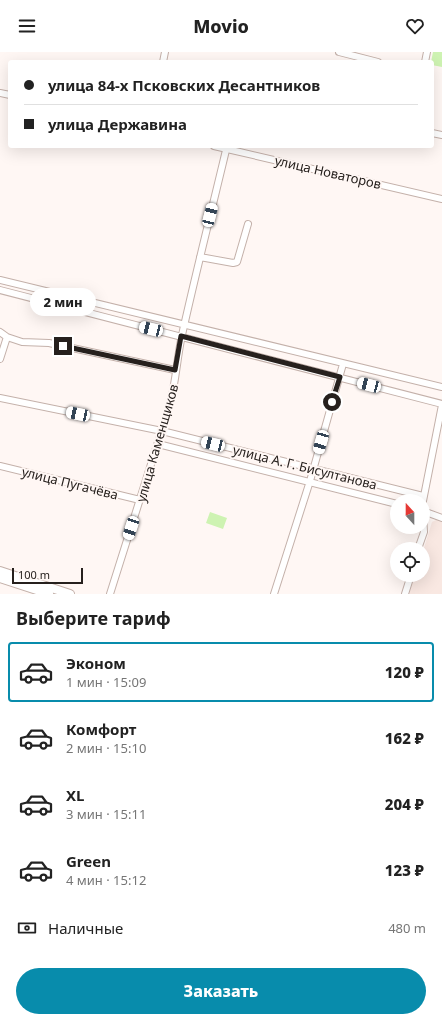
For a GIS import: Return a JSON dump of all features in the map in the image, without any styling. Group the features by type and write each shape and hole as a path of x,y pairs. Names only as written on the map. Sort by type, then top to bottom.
{"main road":[{"path":"0,572 70,594"},
{"path":"0,578 49,594"}],"street":[{"path":"339,52 370,60"},
{"name":"улица Новаторов","path":"227,148 442,198"},
{"name":"улица Каменщиков","path":"110,594 158,444 176,382 175,370 181,336 227,148"},
{"path":"200,257 233,263 237,262 239,260 248,224"},
{"path":"0,280 442,387"},
{"path":"0,290 442,404 424,494"},
{"path":"0,332 7,337 22,342 49,343 175,370"},
{"path":"0,359 7,337"},
{"path":"274,594 314,468 343,364"},
{"name":"улица А. Г. Бисултанова","path":"0,398 162,431 314,468 408,494"},
{"name":"улица А. Г. Бисултанова","path":"158,444 390,502"},
{"name":"улица Пугачёва","path":"0,466 140,500"},
{"path":"430,514 442,518"},
{"path":"405,594 409,582"}],"shaded area":[{"path":"436,520 442,522 442,594 409,594 413,582 430,582 430,542 426,542 428,534 430,534 432,522"}],"green space":[{"path":"433,52 442,52 442,67 434,65 434,60 431,60"},
{"path":"210,512 227,518 223,529 206,523"}],"route":[{"path":"63,346 175,370 181,336 340,377 332,402"}]}
